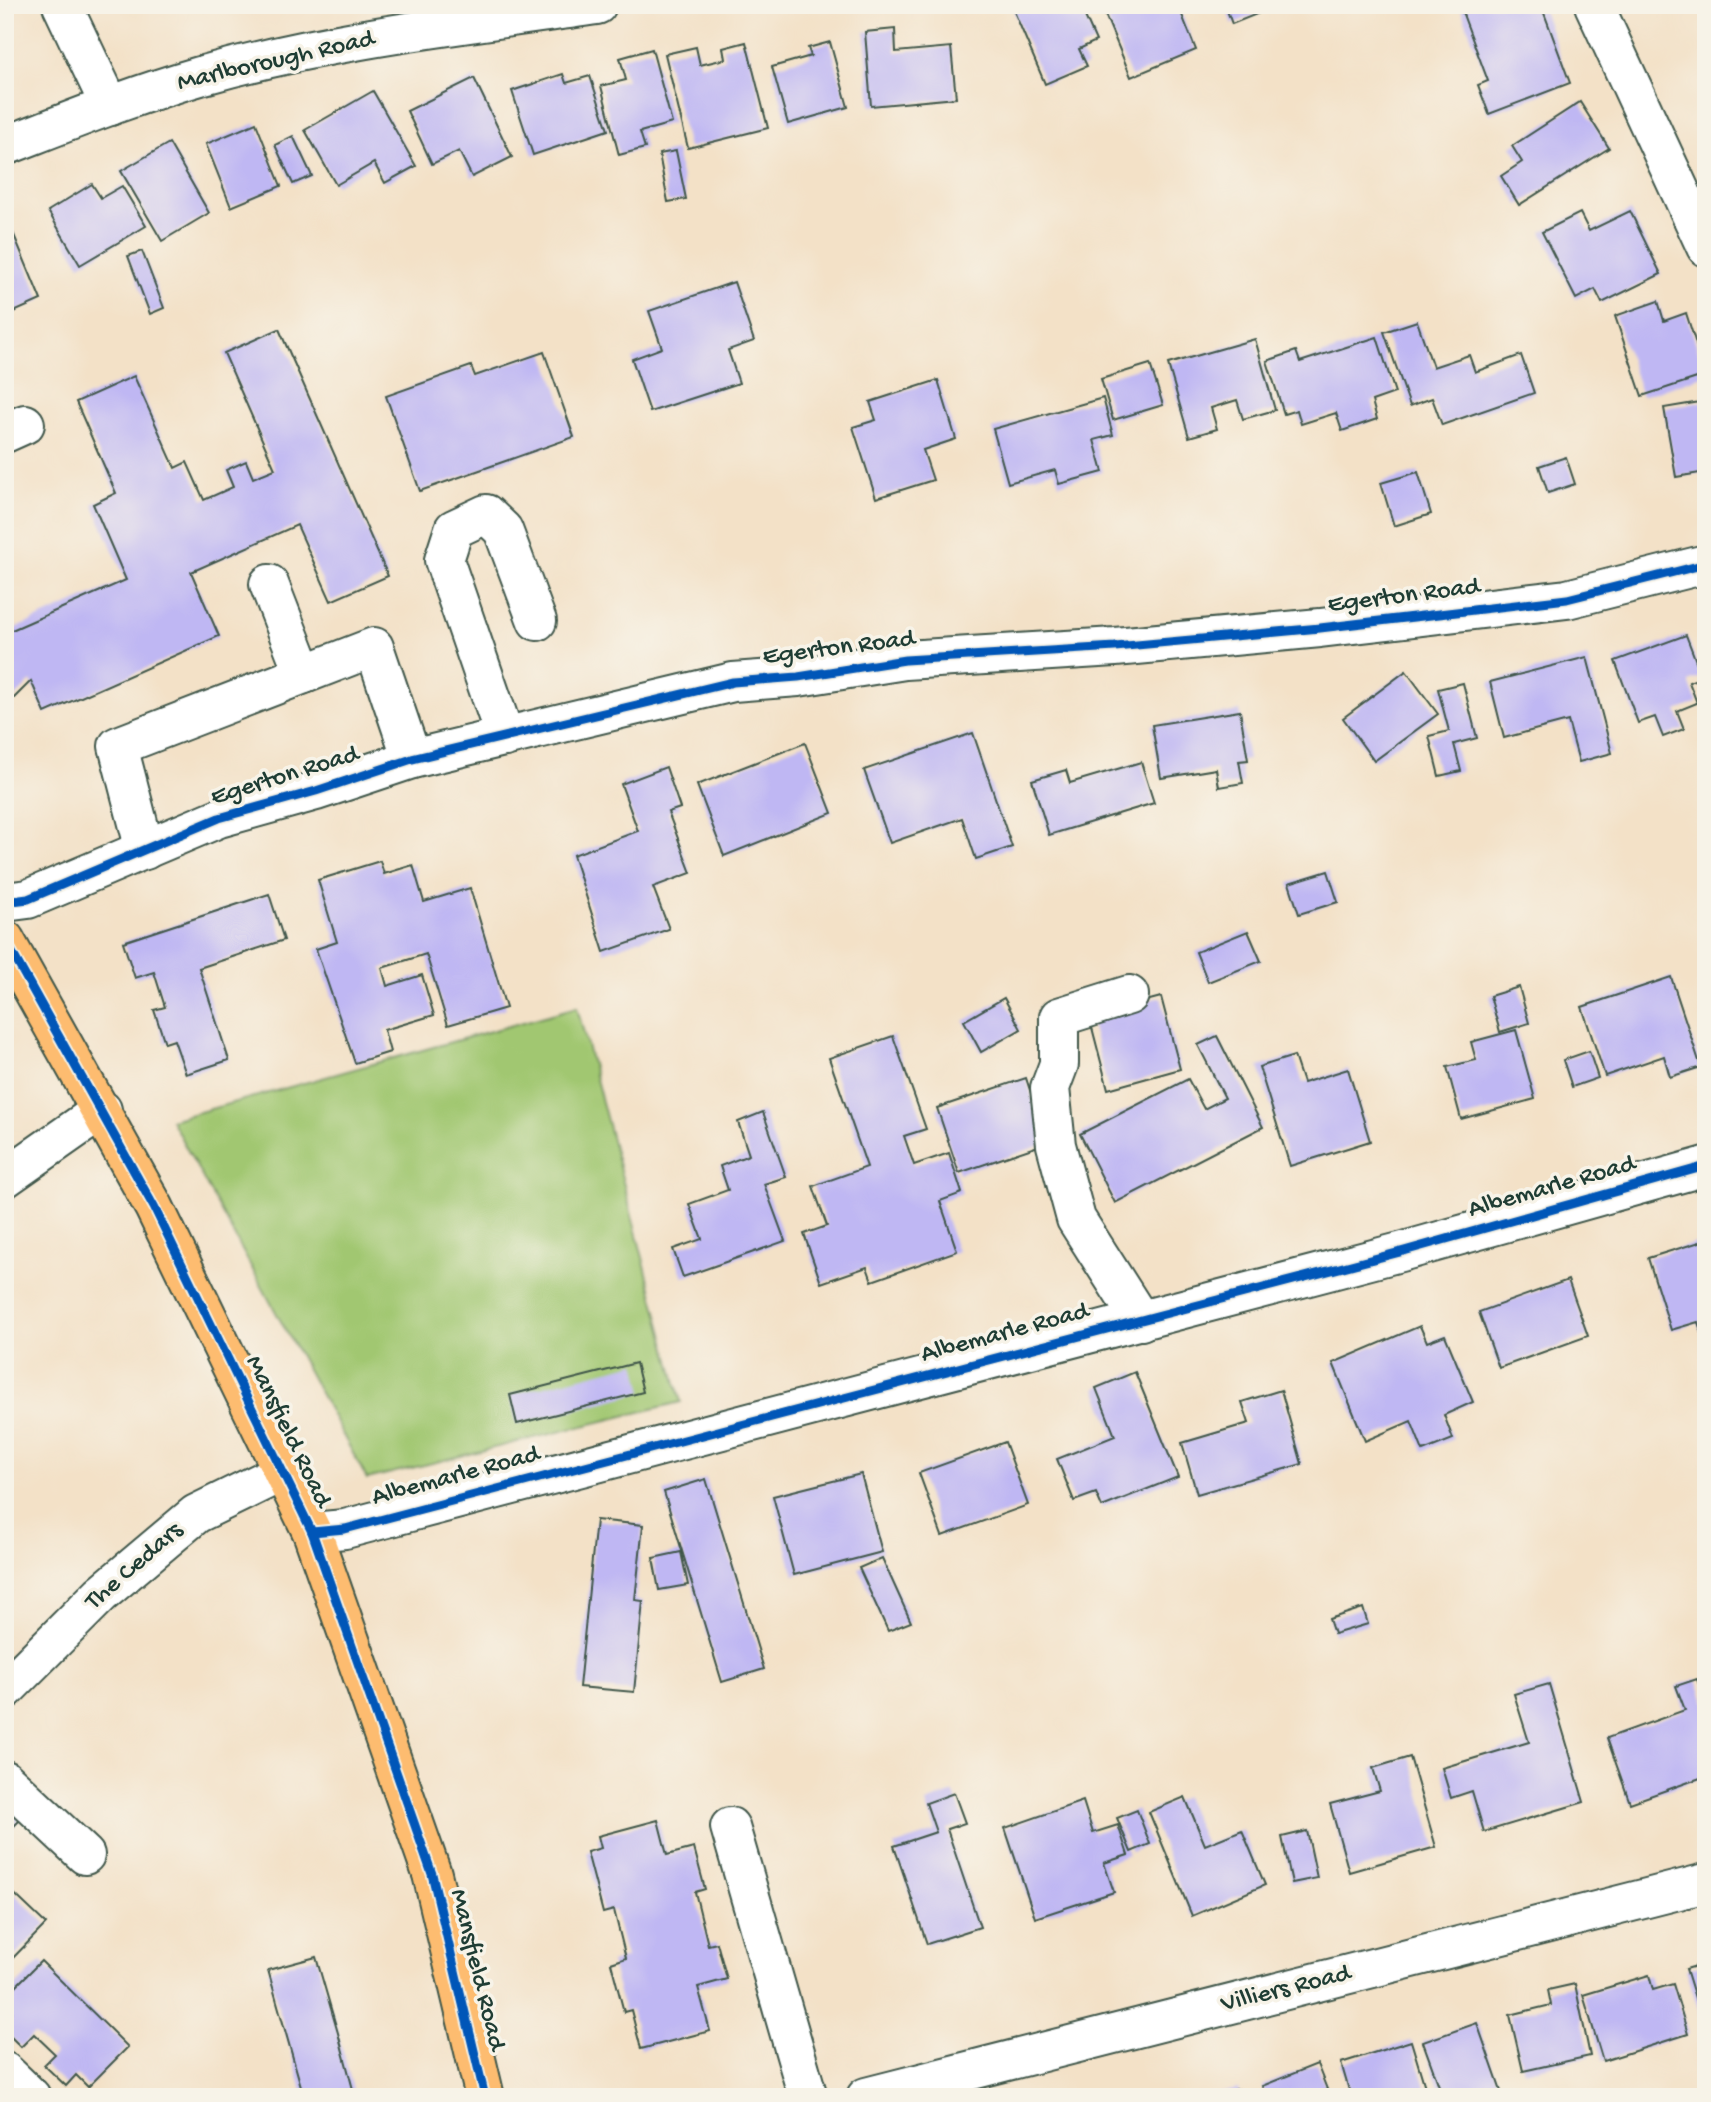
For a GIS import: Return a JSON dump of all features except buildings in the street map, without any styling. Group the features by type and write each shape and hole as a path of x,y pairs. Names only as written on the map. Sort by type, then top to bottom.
{"highway":[{"name":"Mansfield Road","path":"5,940 154,1207 312,1532 432,1874 485,2097"}],"street":[{"path":"62,5 110,106"},
{"name":"Marlborough Road","path":"5,146 110,106 200,76 282,55 597,5"},
{"path":"1594,5 1706,247"},
{"path":"505,737 444,560 454,529 485,514 503,530 537,621"},
{"name":"Egerton Road","path":"5,902 27,899 219,818 316,791 412,759 733,682 798,677 905,660 1115,647 1320,628 1567,599 1706,564"},
{"path":"269,584 304,674"},
{"path":"145,850 118,746 374,647 412,759"},
{"path":"1129,996 1059,1017 1059,1064 1051,1088 1056,1145 1076,1219 1141,1321"},
{"path":"5,1178 102,1110"},
{"name":"Albemarle Road","path":"312,1532 345,1529 1141,1321 1706,1166"},
{"name":"The Cedars","path":"5,1690 101,1594 196,1514 284,1471"},
{"path":"5,1780 85,1855"},
{"path":"730,1827 808,2097"},
{"name":"Villiers Road","path":"866,2097 1706,1883"},
{"path":"5,2072 31,2097"}],"green space":[{"path":"577,1007 681,1402 367,1479 171,1120"}],"cycle path":[{"path":"5,902 28,899 219,818 316,791 412,759 733,682 798,677 905,660 1115,647 1320,628 1567,599 1706,564"},
{"path":"5,940 154,1207 312,1532 432,1874 485,2097"},
{"path":"312,1532 345,1529 1404,1251 1706,1166"}]}
